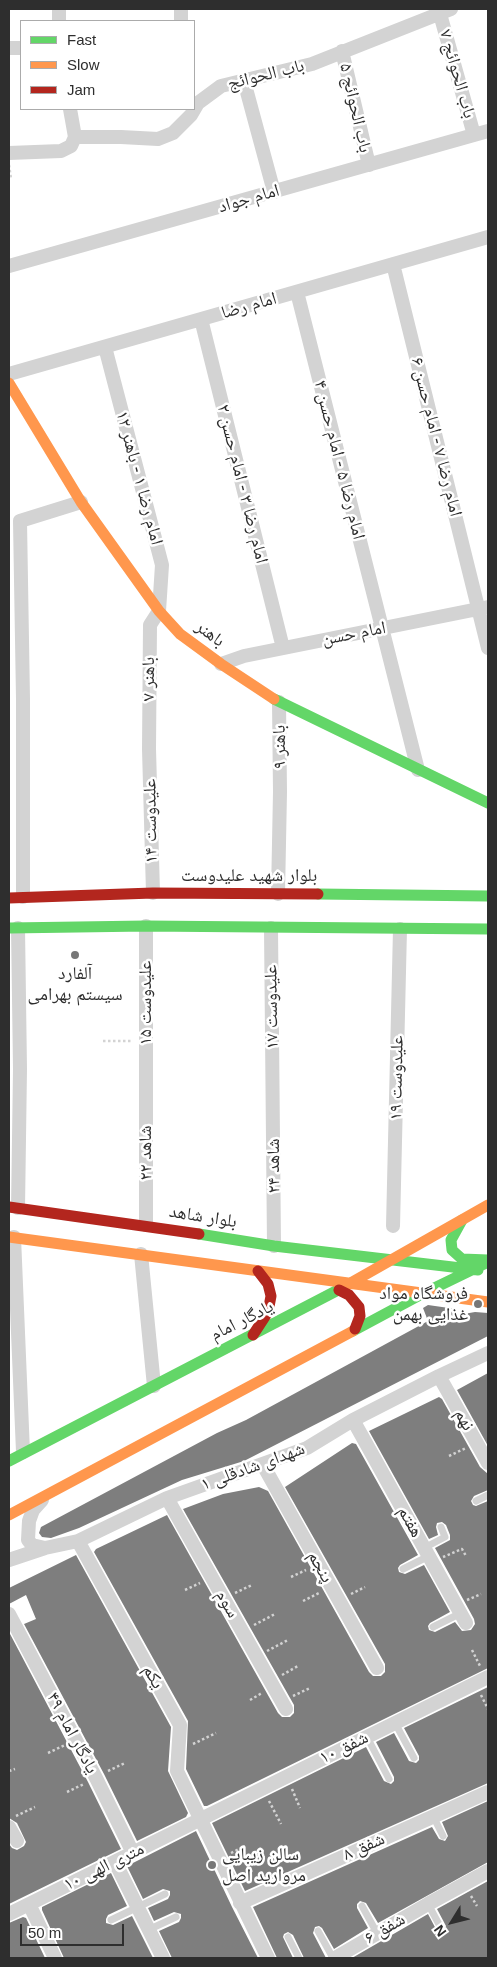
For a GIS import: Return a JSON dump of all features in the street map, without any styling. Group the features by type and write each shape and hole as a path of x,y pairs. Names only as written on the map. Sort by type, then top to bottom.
{"main road":[{"name":"باهنر","path":"9,383 81,502 159,611 180,634 221,664 279,702 488,803"},
{"name":"بلوار شهید علیدوست","path":"9,898 153,893 488,896"},
{"path":"13,928 146,926 488,929"},
{"name":"یادگار امام","path":"9,1461 23,1452 339,1290 488,1205"},
{"name":"بلوار شاهد","path":"13,1207 146,1225 274,1246 488,1271"},
{"path":"462,1220 451,1240 452,1250 462,1259 488,1261"},
{"path":"11,1237 488,1302"},
{"path":"11,1513 355,1329 488,1261"},
{"path":"253,1335 268,1312 271,1296 268,1284 258,1271"},
{"path":"339,1290 349,1295 359,1306 360,1316 355,1329"}],"street":[{"name":"باب الحوائج","path":"195,108 198,103 221,86 312,64 446,11"},
{"name":"باب الحوائج ۷","path":"446,11 474,135"},
{"name":"باب الحوائج ۵","path":"342,51 369,165"},
{"path":"244,81 274,192"},
{"path":"9,153 61,150 71,146 75,137 70,110"},
{"path":"180,110 180,126"},
{"name":"باب الحوائج","path":"75,137 158,139 173,133 194,110"},
{"name":"امام جواد","path":"9,266 488,131"},
{"name":"امام رضا","path":"9,374 488,237"},
{"name":"امام رضا ۷ - امام حسن ۶","path":"392,264 483,608 488,648"},
{"name":"امام رضا ۵ - امام حسن ۴","path":"297,292 418,770"},
{"name":"امام رضا ۳ - امام حسن ۲","path":"201,319 283,648"},
{"name":"امام رضا ۱ - باهنر ۱۲","path":"105,347 162,564 159,611"},
{"path":"23,897 23,698 20,521 81,502"},
{"name":"امام حسن","path":"221,664 244,656 483,608"},
{"name":"باهنر ۷","path":"149,749 150,625 159,611"},
{"name":"باهنر ۹","path":"278,894 279,702"},
{"name":"علیدوست ۱۴","path":"149,749 153,893"},
{"name":"علیدوست ۱۵","path":"146,926 146,1080"},
{"path":"13,928 20,1069 13,1207"},
{"name":"علیدوست ۱۷","path":"271,928 273,1086"},
{"name":"علیدوست ۱۹","path":"394,1226 400,929"},
{"name":"شاهد ۲۲","path":"146,1080 146,1225"},
{"name":"شاهد ۲۴","path":"273,1086 274,1246"},
{"path":"11,1237 23,1452"},
{"path":"142,1254 154,1386"},
{"name":"شهدای شادقلی ۱","path":"9,1560 45,1548 78,1541 167,1498 307,1448 353,1420 488,1353"},
{"name":"نهم","path":"439,1376 488,1463"},
{"name":"هفتم","path":"353,1420 464,1618"},
{"name":"پنجم","path":"263,1465 377,1668"},
{"path":"45,1548 32,1545 28,1540 27,1530 33,1510 46,1494"},
{"name":"سوم","path":"167,1498 284,1705"},
{"name":"یکم","path":"78,1541 180,1725 177,1771 268,1958"},
{"name":"یادگار امام ۴۹","path":"9,1614 96,1778 133,1853"},
{"name":"شفق ۱۰","path":"200,1820 487,1677"},
{"name":"شفق ۸","path":"240,1903 488,1792"},
{"name":"۱۰ متری الهی","path":"9,1914 200,1820"},
{"path":"9,1827 16,1841"},
{"path":"115,1862 163,1958"},
{"name":"شفق ۶","path":"334,1958 488,1872"},
{"path":"29,1904 55,1958"}],"lane":[{"path":"476,1501 488,1495"},
{"path":"403,1569 428,1555 445,1537 441,1527"},
{"path":"433,1627 464,1618"},
{"path":"395,1723 414,1758"},
{"path":"367,1737 389,1779"},
{"path":"434,1816 443,1836"},
{"path":"111,1920 165,1894"},
{"path":"428,1904 441,1928"},
{"path":"362,1906 377,1933"},
{"path":"148,1930 176,1917"},
{"path":"318,1930 334,1958"},
{"path":"288,1937 299,1958"}],"path":[{"path":"9,164 11,178"},
{"path":"103,1041 146,1040"},
{"path":"449,1456 477,1443"},
{"path":"428,1555 462,1549 466,1556"},
{"path":"224,1598 252,1585"},
{"path":"303,1601 331,1586"},
{"path":"242,1631 275,1614"},
{"path":"256,1656 288,1640"},
{"path":"472,1650 487,1677"},
{"path":"270,1681 298,1666"},
{"path":"284,1705 310,1688"},
{"path":"180,1746 188,1747 216,1733"},
{"path":"48,1753 76,1740"},
{"path":"67,1792 125,1762"},
{"path":"9,1771 15,1768"},
{"path":"286,1777 300,1808"},
{"path":"262,1789 280,1824"},
{"path":"9,1820 35,1807"}],"building":[{"path":"428,1305 456,1309 458,1315 475,1312 488,1313 488,1336 244,1461 182,1480 79,1528 51,1538 42,1537 39,1533 41,1527 217,1433 246,1420 428,1321 423,1308"},
{"path":"488,1373 488,1446 457,1390"},
{"path":"439,1397 442,1399 480,1467 488,1474 488,1490 474,1496 471,1501 476,1506 488,1501 488,1668 204,1806 186,1769 188,1721 94,1552 96,1549 167,1515 278,1713 282,1717 290,1717 294,1713 294,1705 183,1509 223,1494 259,1487 268,1491 369,1672 373,1676 381,1676 385,1672 385,1664 285,1487 352,1443 356,1444 418,1555 400,1565 398,1568 399,1572 405,1574 424,1565 450,1612 430,1623 428,1626 429,1630 435,1632 455,1622 462,1631 471,1630 475,1624 474,1619 435,1548 450,1540 446,1525 442,1522 437,1523 438,1535 429,1539 369,1431"},
{"path":"76,1555 171,1727 168,1771 188,1813 186,1817 137,1841 104,1774 24,1624 36,1619 26,1595 9,1604 9,1588"},
{"path":"9,1632 121,1849 9,1904 9,1844 17,1850 24,1846 26,1842 17,1823 9,1818"},
{"path":"488,1687 488,1783 245,1891 212,1823 366,1747 384,1781 391,1784 394,1781 394,1777 376,1742 394,1733 409,1761 416,1763 419,1760 419,1756 404,1728"},
{"path":"488,1801 488,1862 378,1923 366,1903 360,1901 357,1904 357,1908 368,1928 334,1949 322,1928 319,1926 315,1927 313,1933 326,1958 304,1958 293,1935 288,1932 283,1937 293,1958 277,1958 253,1907 432,1827 439,1839 445,1841 448,1836 442,1822"},
{"path":"196,1831 258,1958 172,1958 159,1931 179,1922 181,1914 174,1912 154,1921 148,1908 168,1899 170,1891 163,1889 143,1899 127,1866"},
{"path":"111,1873 127,1906 108,1915 106,1923 113,1925 132,1916 153,1958 64,1958 42,1907"},
{"path":"488,1881 488,1958 352,1958 428,1914 437,1931 440,1933 444,1932 446,1926 437,1909"},
{"path":"23,1917 26,1918 45,1958 9,1958 9,1923"}],"traffic: fast":[{"path":"274,699 488,803"},
{"path":"318,894 488,896"},
{"path":"9,928 146,926 488,929"},
{"path":"462,1220 451,1240 452,1250 462,1259 488,1260"},
{"path":"199,1234 274,1246 478,1270"},
{"path":"353,1331 422,1294 488,1262"},
{"path":"9,1461 340,1289"}],"traffic: slow":[{"path":"9,383 81,502 159,611 180,634 274,699"},
{"path":"340,1289 488,1205"},
{"path":"9,1237 488,1302"},
{"path":"9,1515 353,1331"}],"traffic: jam":[{"path":"9,898 153,893 318,894"},
{"path":"9,1207 199,1234"},
{"path":"253,1335 268,1312 271,1296 268,1284 258,1271"},
{"path":"339,1290 349,1295 359,1307 360,1316 355,1329"}],"place":[{"name":"آلفارد سیستم بهرامی","path":"75,955"},
{"name":"فروشگاه مواد غذایی بهمن","path":"478,1304"},
{"name":"سالن زیبایی مروارید اصل","path":"212,1865"}]}
